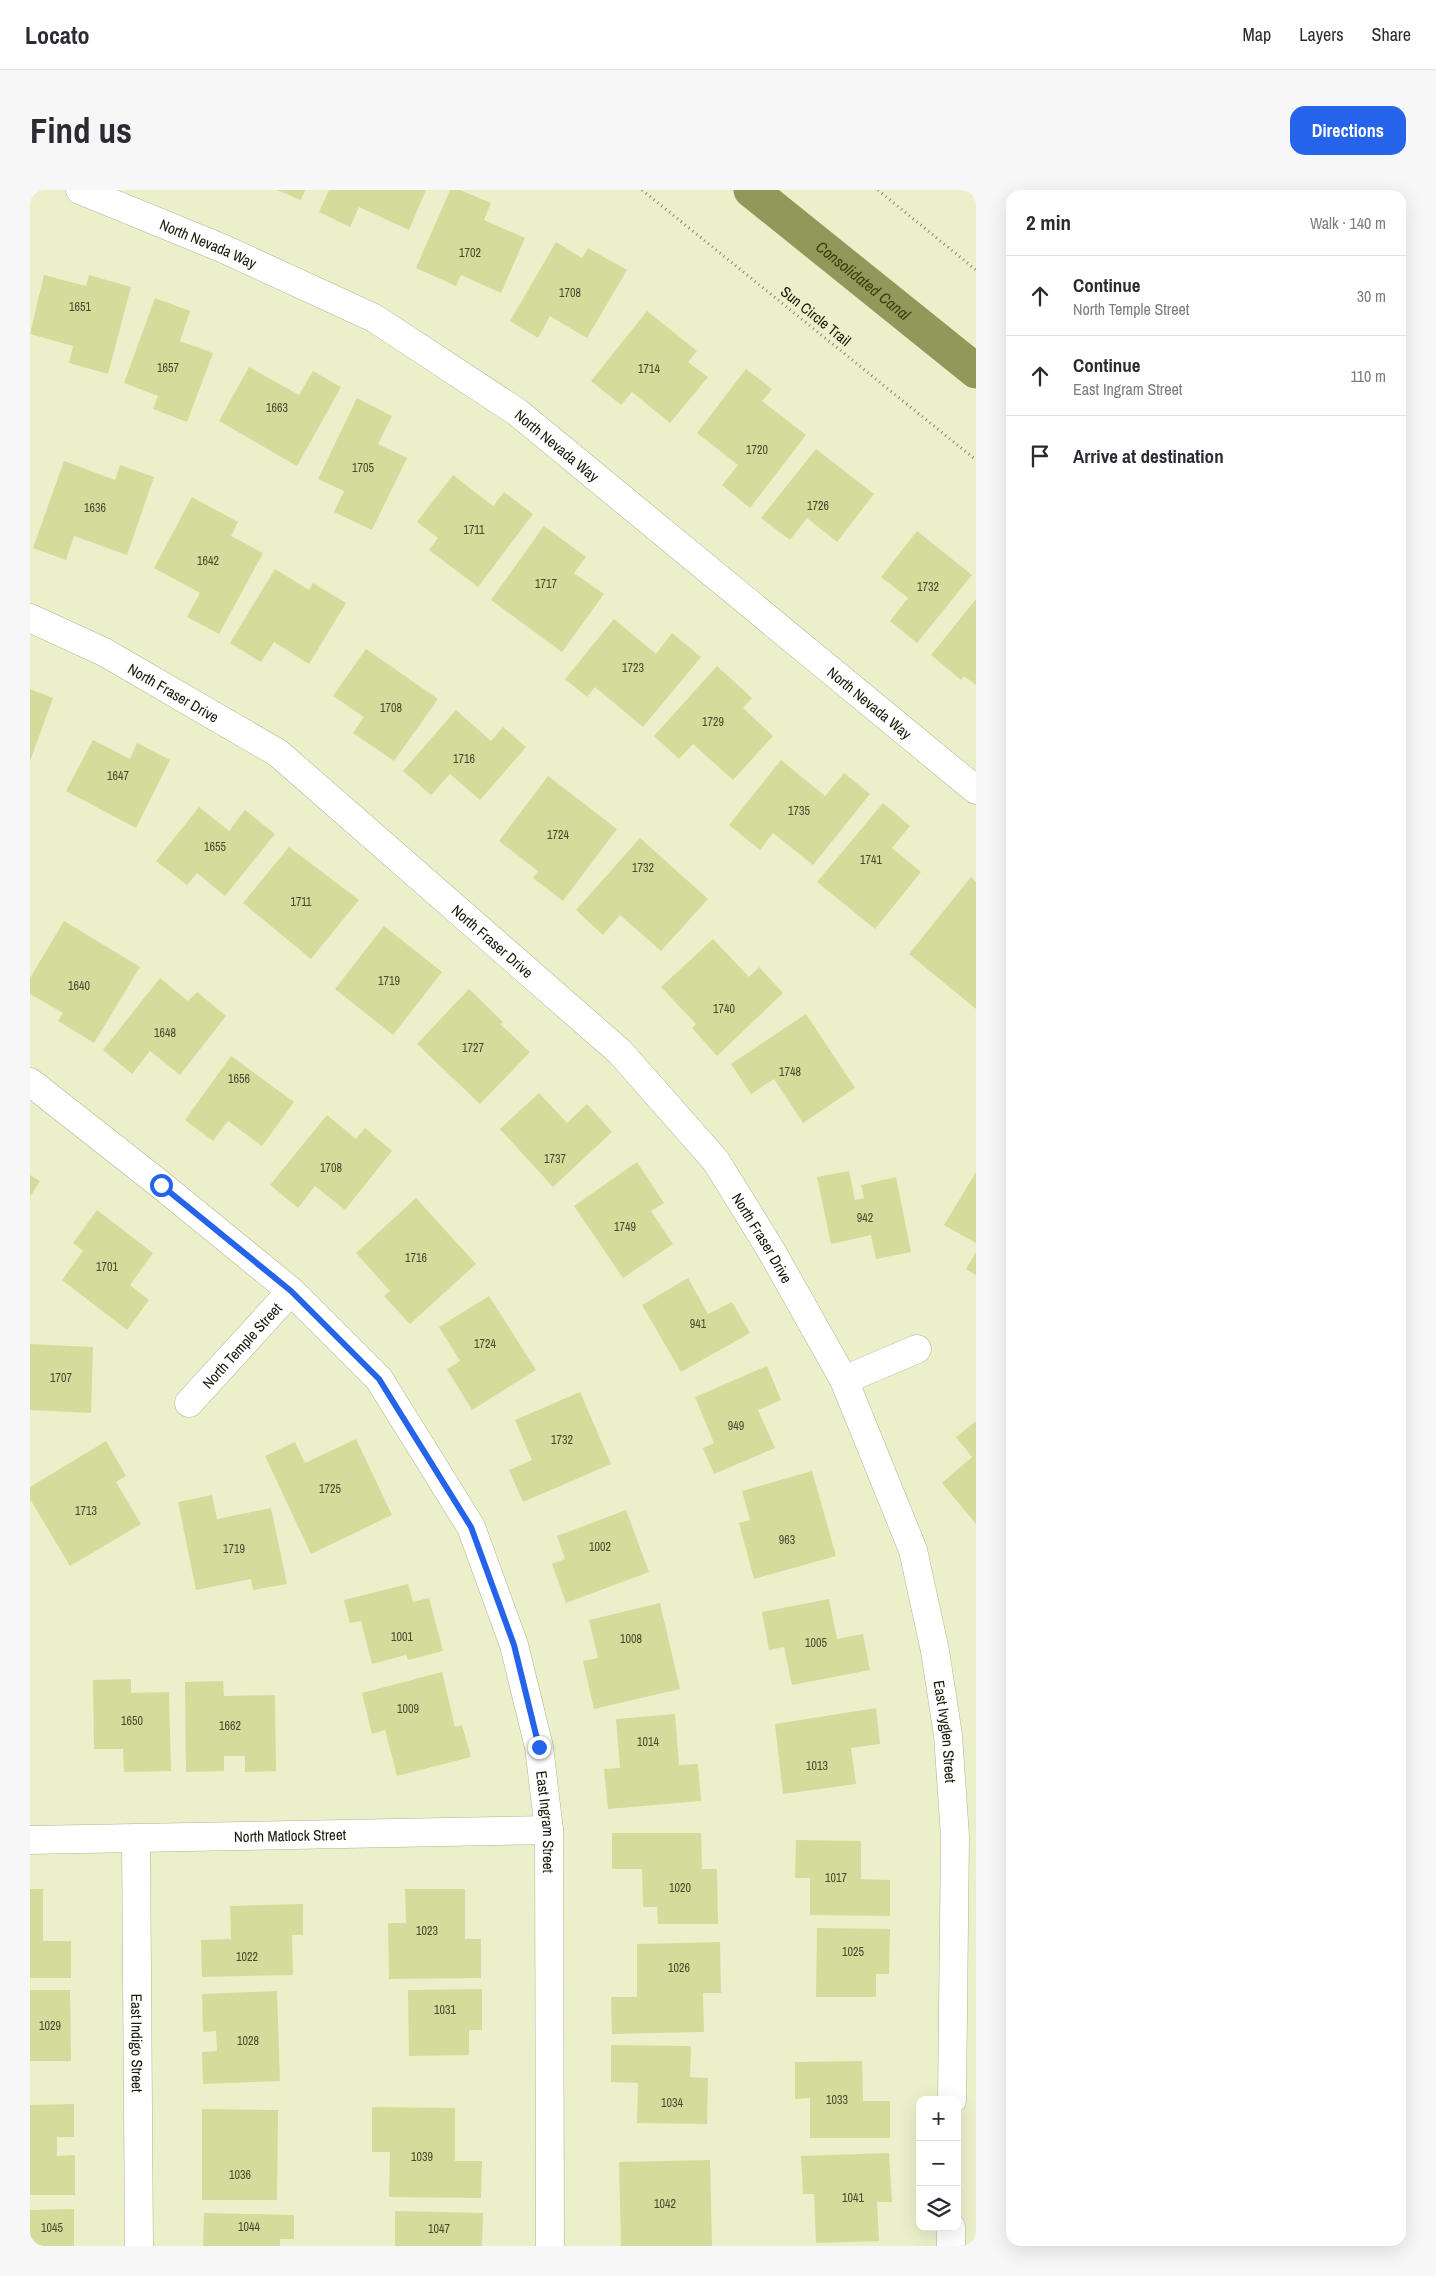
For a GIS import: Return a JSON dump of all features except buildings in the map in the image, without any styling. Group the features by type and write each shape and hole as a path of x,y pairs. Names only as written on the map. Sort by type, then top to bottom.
{"street":[{"name":"North Nevada Way","path":"80,190 224,249 374,318 517,412 976,790"},
{"name":"North Fraser Drive","path":"30,618 104,652 278,753 620,1052 716,1161 772,1252 844,1380"},
{"name":"North Temple Street","path":"30,1082 153,1178 291,1291 190,1403"},
{"name":"East Ingram Street","path":"291,1291 379,1379 471,1527 514,1645 539,1747 549,1830 550,2246"},
{"path":"844,1380 917,1350"},
{"name":"East Ivyglen Street","path":"844,1380 913,1550 935,1651 948,1735 955,1836 952,2096"},
{"name":"North Matlock Street","path":"30,1840 549,1830"},
{"name":"East Indigo Street","path":"136,1839 139,2246"},
{"path":"951,2231 951,2246"}],"path":[{"name":"Sun Circle Trail","path":"642,190 976,460"},
{"path":"878,190 976,270"}],"waterway":[{"name":"Consolidated Canal","path":"751,190 976,371"}],"route":[{"path":"161,1185 291,1291 379,1379 471,1527 514,1645 539,1747"}]}
